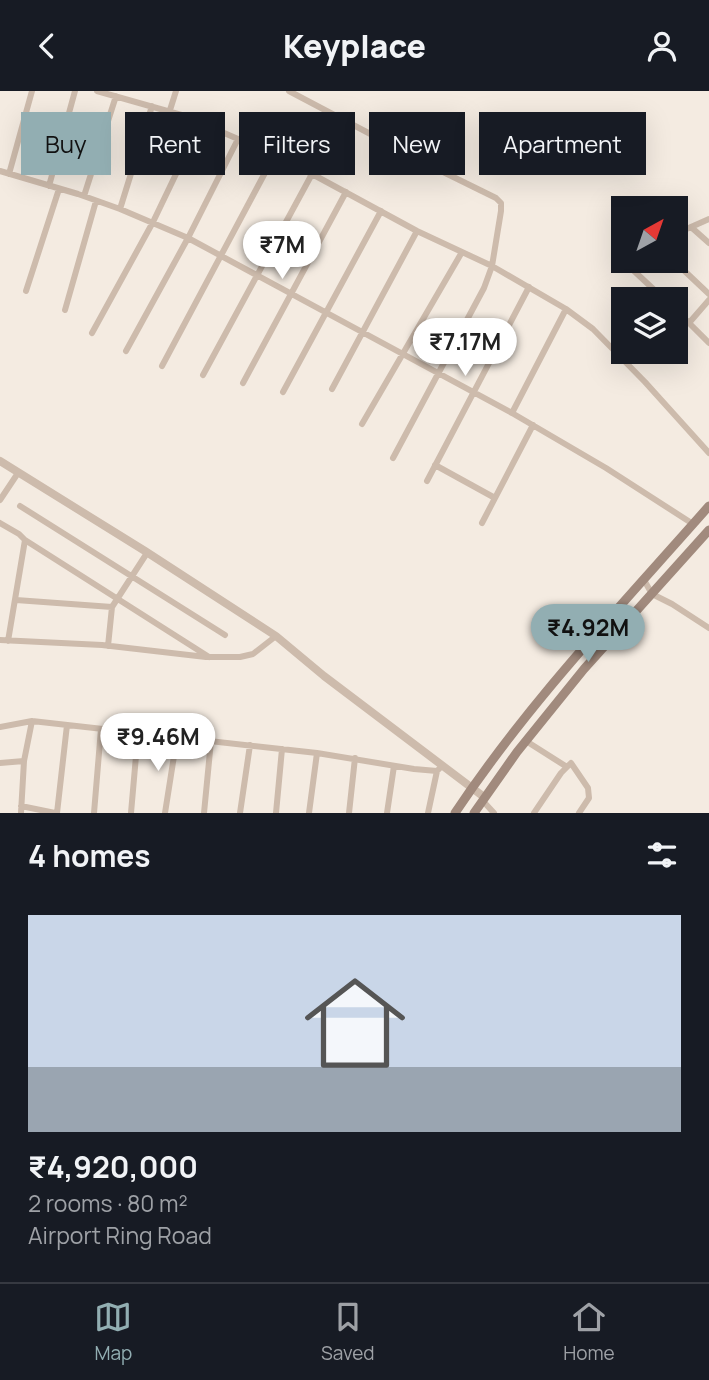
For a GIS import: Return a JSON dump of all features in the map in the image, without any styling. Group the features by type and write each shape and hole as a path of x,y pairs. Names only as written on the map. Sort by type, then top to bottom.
{"main road":[{"path":"455,813 471,788 561,672 709,506"},
{"path":"474,813 526,741 584,669 709,530"}],"street":[{"path":"9,174 32,91"},
{"path":"49,186 75,91"},
{"path":"97,91 175,112"},
{"path":"170,110 176,91"},
{"path":"289,91 501,203 492,266 478,301 393,458"},
{"path":"85,196 116,96"},
{"path":"120,209 152,106"},
{"path":"126,351 238,139 225,133"},
{"path":"0,171 85,196 188,238 512,413 694,524"},
{"path":"92,333 176,175"},
{"path":"162,366 264,175"},
{"path":"203,375 311,175"},
{"path":"314,175 417,231 492,266 566,309 593,328 709,453"},
{"path":"26,291 59,189"},
{"path":"243,383 346,192"},
{"path":"65,310 96,201"},
{"path":"283,392 381,211"},
{"path":"688,228 709,219"},
{"path":"691,227 709,243"},
{"path":"332,389 417,231"},
{"path":"362,424 462,252"},
{"path":"636,273 651,287"},
{"path":"687,273 709,294"},
{"path":"427,481 529,287"},
{"path":"709,300 689,323 709,343"},
{"path":"512,413 566,309"},
{"path":"481,523 533,425"},
{"path":"0,461 276,636 324,676 384,720 440,769 471,788 494,813"},
{"path":"435,465 495,498"},
{"path":"0,500 18,473"},
{"path":"20,506 225,635"},
{"path":"0,523 210,657"},
{"path":"8,641 25,540"},
{"path":"108,646 112,607 147,552"},
{"path":"643,580 652,594 709,628"},
{"path":"16,600 112,607"},
{"path":"0,640 108,646 210,657 240,657 253,654 276,636"},
{"path":"0,727 32,721 317,753 414,769 440,769"},
{"path":"32,721 24,761 21,810 56,813 67,725"},
{"path":"94,813 102,729"},
{"path":"131,813 138,733"},
{"path":"165,813 177,737"},
{"path":"204,813 211,741"},
{"path":"526,741 567,767"},
{"path":"240,813 250,745"},
{"path":"276,813 282,749"},
{"path":"309,813 317,753"},
{"path":"349,813 355,758"},
{"path":"0,763 24,761"},
{"path":"534,813 571,763 588,789 589,798 579,813"},
{"path":"387,813 394,766"},
{"path":"428,813 440,769"}]}
